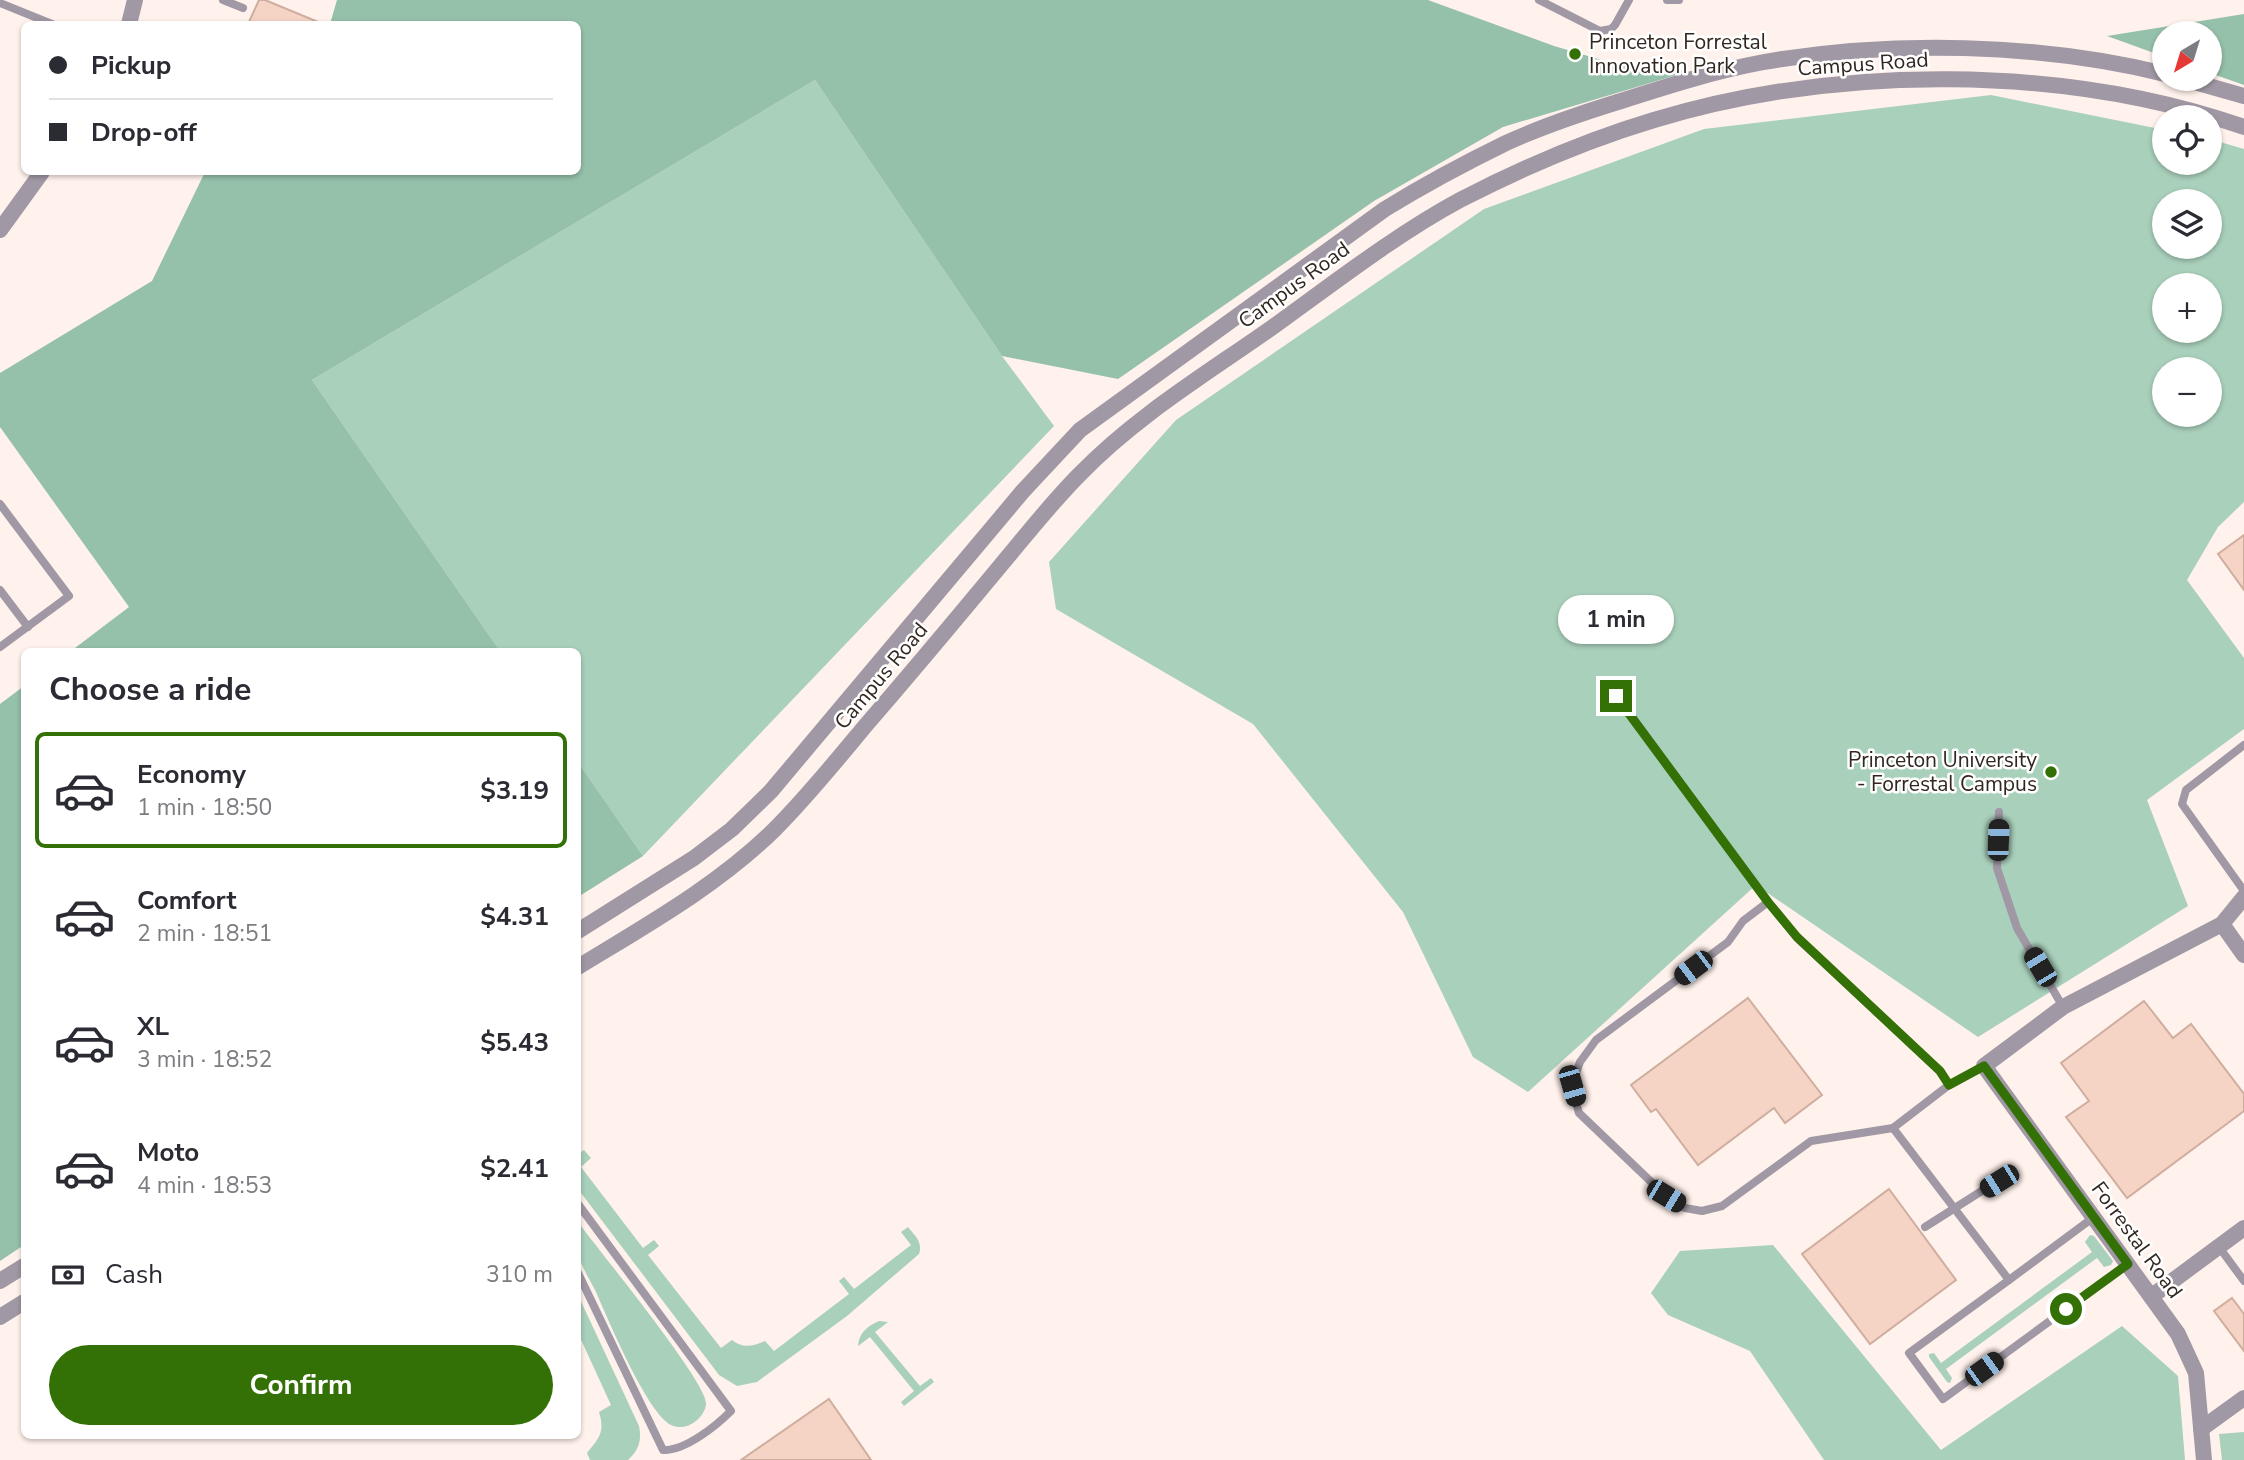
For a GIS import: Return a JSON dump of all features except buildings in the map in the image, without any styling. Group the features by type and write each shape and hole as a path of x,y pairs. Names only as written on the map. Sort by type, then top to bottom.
{"street":[{"path":"133,21 135,0"},
{"name":"Campus Road","path":"581,929 694,858 732,829 771,791 1031,482 1080,430 1374,216 1429,183 1508,142 1589,111 1686,80 1765,62 1861,51 1946,48 2079,57 2152,71"},
{"name":"Campus Road","path":"581,965 718,878 771,833 815,786 1080,473 1120,437 1365,260 1457,202 1557,154 1654,120 1756,95 1865,82 1968,79 2061,85 2145,101 2244,127"},
{"path":"2222,90 2244,96"},
{"path":"0,230 40,175"},
{"path":"1984,1066 2063,1007 2222,924 2244,897"},
{"path":"2222,924 2244,955"},
{"name":"Forrestal Road","path":"1984,1066 2178,1334 2196,1373 2204,1460"},
{"path":"2152,1296 2244,1228"},
{"path":"0,1281 21,1268"},
{"path":"0,1317 21,1305"},
{"path":"2201,1429 2244,1398"}],"lane":[{"path":"223,0 243,8"},
{"path":"1539,0 1600,31 1611,29 1615,25 1629,0"},
{"path":"1667,0 1679,0"},
{"path":"0,4 44,21"},
{"path":"0,503 69,596 0,647"},
{"path":"0,590 28,627"},
{"path":"1616,696 1768,902 1797,937 1940,1071 1949,1085"},
{"path":"2244,745 2186,790 2182,804 2244,891"},
{"path":"1999,812 1997,868 2017,928 2063,1007"},
{"path":"1768,902 1742,921 1728,942 1595,1040 1580,1062 1572,1086 1579,1113 1666,1196 1685,1208 1702,1211 1722,1206 1811,1141 1893,1128 1949,1085 1984,1066"},
{"path":"1893,1128 2009,1280"},
{"path":"1926,1227 1999,1181"},
{"path":"581,1208 731,1411 718,1424 674,1451 663,1450 581,1279"},
{"path":"2094,1217 1909,1353 1943,1399 2128,1264"},
{"path":"2219,1247 2244,1281"}],"green space":[{"path":"337,0 1428,0 1554,46 1612,63 1690,71 1503,127 1374,201 1118,379 1002,356 815,80 312,380 498,648 75,648 129,607 0,427 0,373 152,281 204,175 581,175 581,21 331,21"},
{"path":"2244,14 2244,85 2222,77 2222,21 2200,21"},
{"path":"2152,29 2152,52 2107,36"},
{"path":"815,80 1002,356 1054,426 643,856 581,766 581,648 498,648 312,380"},
{"path":"1991,95 2152,127 2152,175 2222,175 2222,143 2244,149 2244,502 2218,527 2187,580 2244,658 2244,729 2147,800 2188,906 1978,1037 1756,885 1528,1092 1473,1057 1403,912 1253,724 1056,609 1049,562 1176,420 1484,209 1704,129"},
{"path":"21,688 21,1247 0,1261 0,704"},
{"path":"581,766 643,856 581,895"},
{"path":"584,1150 591,1158 581,1167 581,1152"},
{"path":"581,1167 643,1248 654,1240 659,1246 648,1255 721,1348 732,1340 748,1346 765,1341 774,1351 849,1294 839,1281 844,1277 854,1289 911,1245 901,1232 908,1227 916,1236 919,1254 847,1316 757,1382 737,1386 719,1375 581,1193"},
{"path":"581,1226 671,1343 701,1390 706,1406 693,1423 674,1426 661,1417 640,1385 581,1263"},
{"path":"2090,1235 2094,1236 2113,1261 2111,1265 2104,1267 2097,1258 1946,1369 1952,1378 1950,1383 1947,1382 1929,1354 1934,1353 1941,1363 2092,1252 2085,1242"},
{"path":"1773,1245 1941,1450 2122,1326 2178,1376 2185,1460 1824,1460 1750,1351 1668,1315 1651,1293 1680,1251"},
{"path":"581,1301 639,1426 640,1436 635,1452 628,1460 590,1460 587,1453 600,1434 599,1412 611,1405 581,1340"},
{"path":"879,1321 888,1322 875,1332 920,1386 931,1378 934,1382 904,1406 901,1402 914,1391 870,1337 858,1346 865,1330"},
{"path":"2244,1432 2244,1460 2222,1460 2219,1434"}],"place":[{"name":"Princeton Forrestal Innovation Park","path":"1575,54"},
{"name":"Princeton University - Forrestal Campus","path":"2051,772"}],"route":[{"path":"1616,696 1768,902 1797,937 1940,1071 1949,1085 1984,1066 2128,1264 2066,1309"}]}
